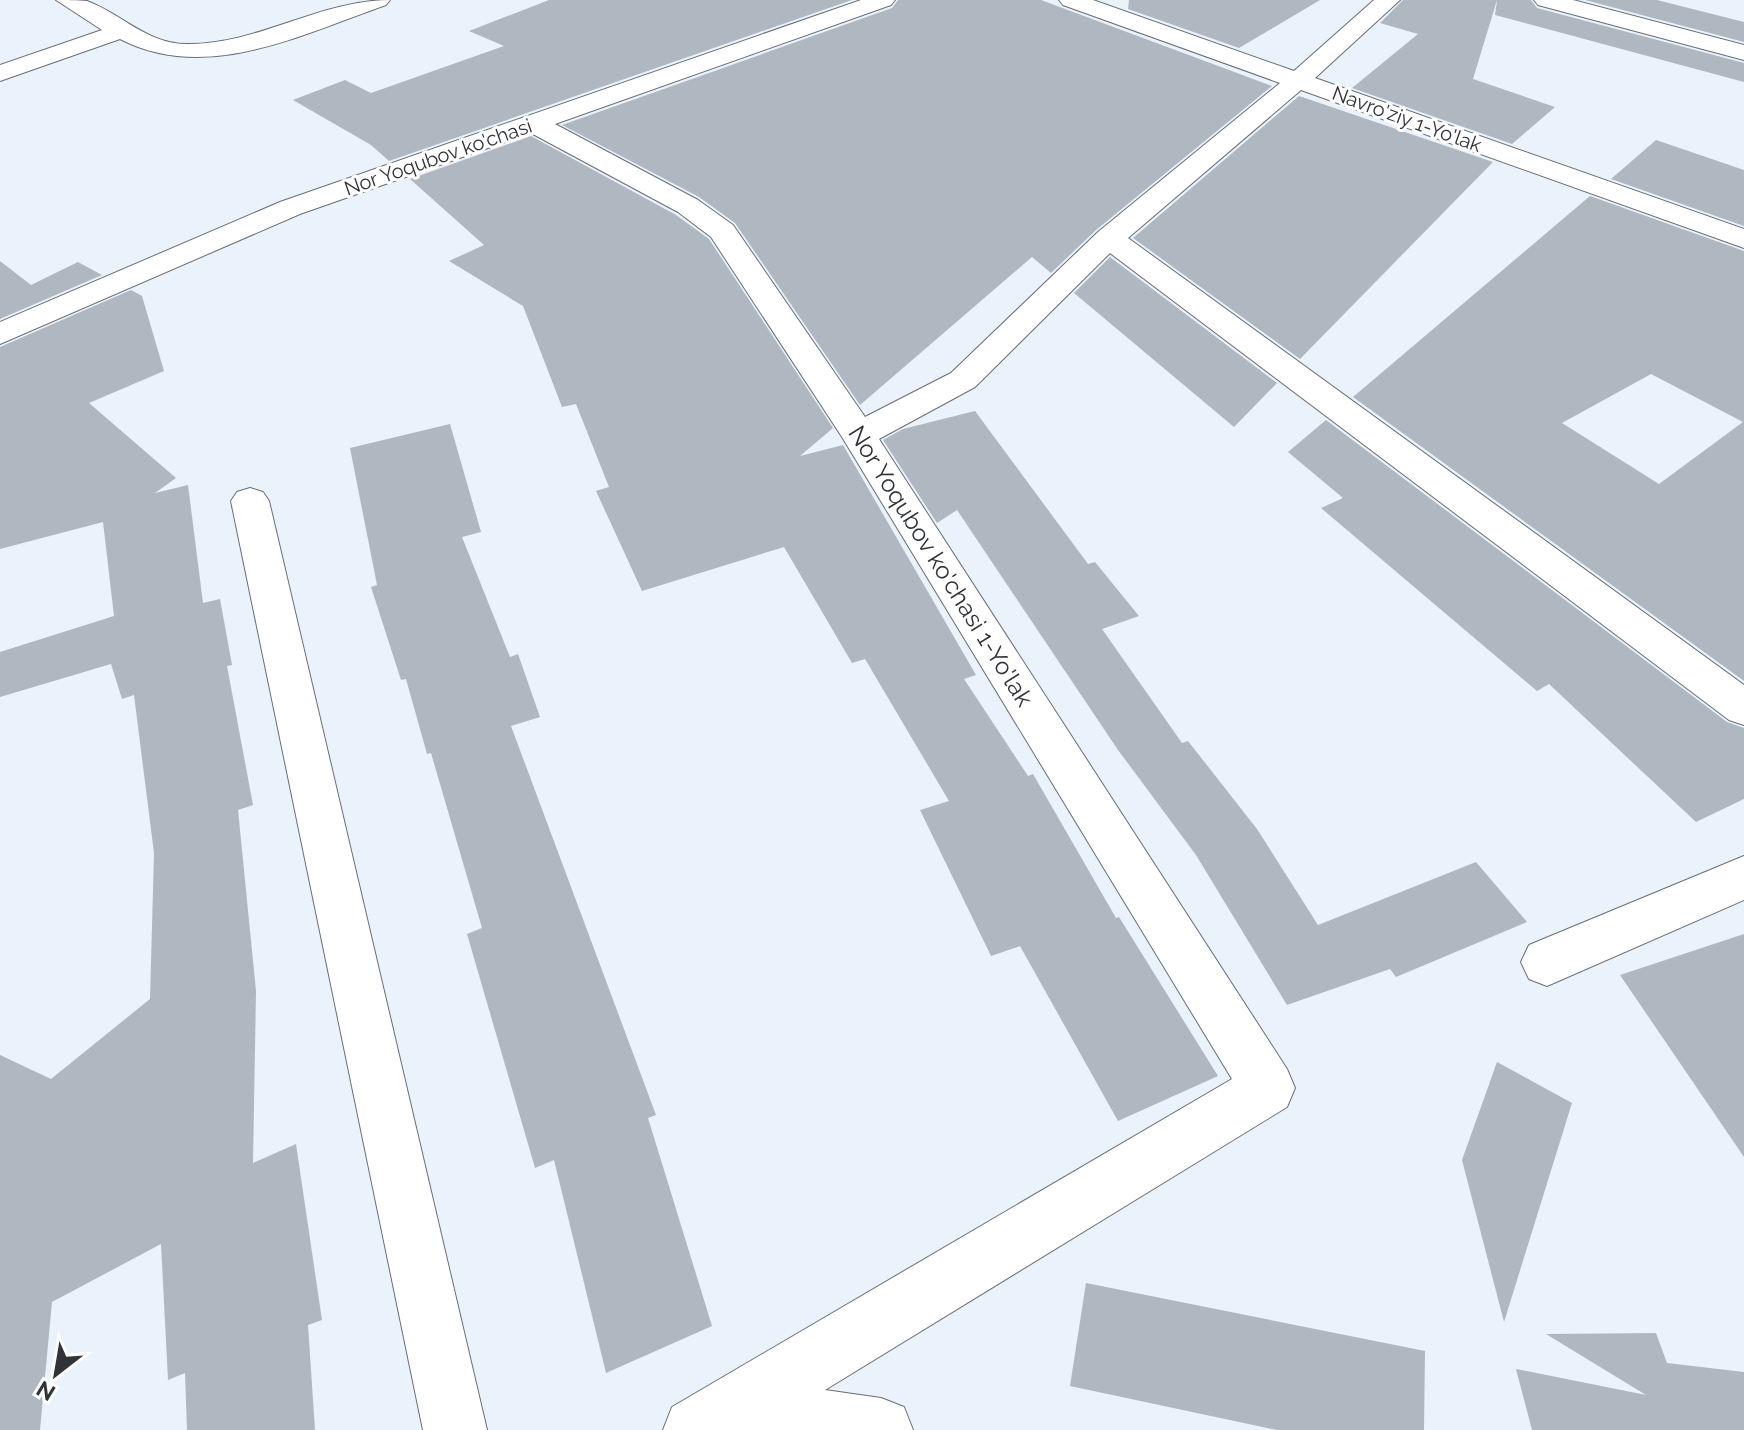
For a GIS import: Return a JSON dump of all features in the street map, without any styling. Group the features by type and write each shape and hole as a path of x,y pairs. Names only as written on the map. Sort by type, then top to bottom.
{"street":[{"path":"68,0 158,48 184,53 224,50 378,0"},
{"name":"Nor Yoqubov ko'chasi","path":"0,334 290,208 883,0"},
{"name":"Navro'ziy 1-Yo'lak","path":"1071,0 1744,239"},
{"path":"859,435 963,380 1109,238 1220,149 1388,0"},
{"path":"1546,0 1744,53"},
{"path":"0,73 124,30"},
{"name":"Nor Yoqubov ko'chasi 1-Yo'lak","path":"535,124 688,206 722,231 859,435 1268,1088 713,1421"},
{"path":"1109,238 1744,708"},
{"path":"250,501 455,1430"},
{"path":"1547,962 1744,877"},
{"path":"713,1421 881,1430"}],"building":[{"path":"549,0 852,0 389,161 371,145 293,100 345,80 371,93 504,46 469,31"},
{"path":"898,0 1041,0 1272,86 1096,230 1051,273 1032,257 860,405 735,223 699,197 562,125 892,8"},
{"path":"1129,0 1320,0 1239,48 1128,9"},
{"path":"1403,0 1497,0 1473,79 1555,107 1512,144 1352,88 1418,34 1380,23"},
{"path":"1497,0 1531,0 1537,8 1744,63 1744,82 1495,15"},
{"path":"1585,0 1657,0 1744,22 1744,42"},
{"path":"1299,96 1493,162 1300,359 1133,238"},
{"path":"531,136 676,215 709,239 833,428 800,456 843,445 976,675 964,679 1028,776 1033,774 1116,918 1119,917 1218,1076 1118,1121 1020,946 991,956 920,810 949,801 865,659 852,663 784,547 642,591 596,491 609,487 576,404 562,407 523,306 449,261 484,245 410,179"},
{"path":"1656,140 1744,170 1744,226 1611,179"},
{"path":"1590,196 1744,251 1744,681 1353,397","holes":["1651,374 1743,422 1659,484 1562,423"]},
{"path":"1110,257 1277,383 1234,427 1074,293"},
{"path":"0,261 31,285 78,262 102,275 0,319"},
{"path":"131,290 142,296 164,371 89,403 176,478 155,493 188,485 203,603 220,599 232,665 227,666 253,805 238,810 256,991 253,1163 296,1144 322,1320 308,1325 315,1430 187,1430 185,1373 168,1380 161,1244 52,1302 40,1430 0,1430 0,1055 51,1079 150,999 154,853 134,695 122,699 111,664 0,697 0,652 114,616 103,522 0,549 0,347"},
{"path":"975,411 1088,564 1095,562 1139,616 1102,629 1182,743 1188,741 1257,829 1318,925 1476,862 1527,922 1396,977 1390,969 1287,1005 1196,855 1118,750 957,510 937,523 883,440 903,429"},
{"path":"1326,420 1727,722 1744,728 1744,799 1696,822 1549,684 1537,691 1321,508 1343,498 1288,452"},
{"path":"450,424 481,532 462,537 510,657 518,654 540,717 511,726 656,1115 648,1118 712,1326 606,1373 554,1160 535,1168 467,934 482,928 431,753 427,754 406,679 401,680 371,587 377,585 350,448"},
{"path":"1744,934 1744,1157 1620,975"},
{"path":"1497,1062 1572,1103 1504,1322 1462,1160"},
{"path":"1086,1283 1425,1351 1424,1430 1277,1430 1070,1386"},
{"path":"1656,1333 1667,1363 1744,1372 1744,1430 1532,1430 1516,1369 1646,1395 1546,1334"}]}
